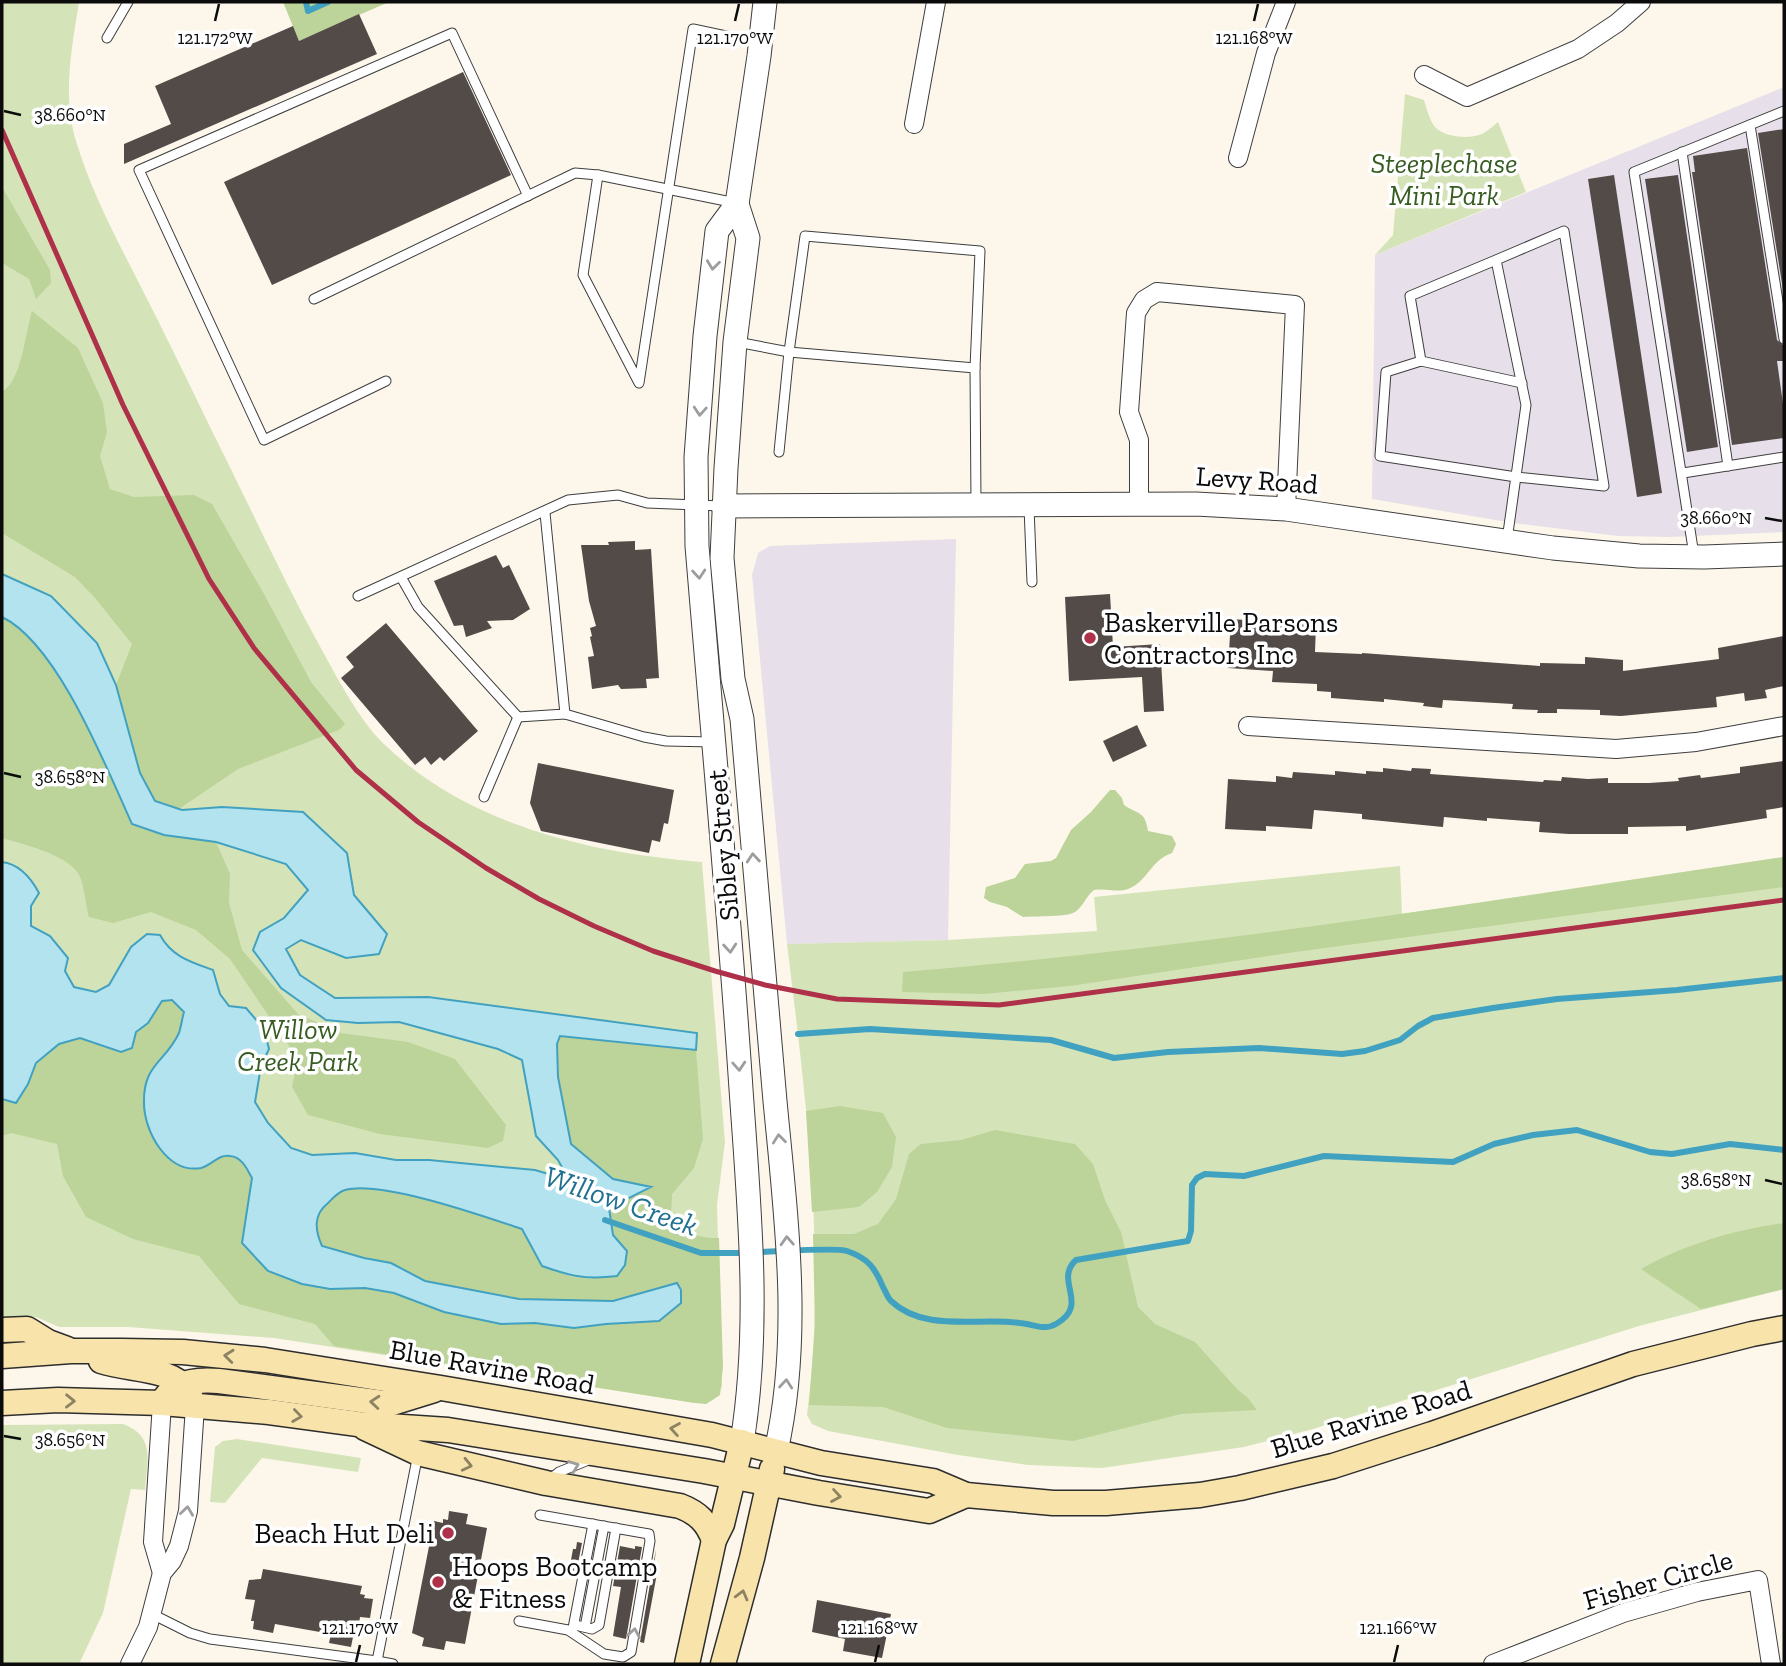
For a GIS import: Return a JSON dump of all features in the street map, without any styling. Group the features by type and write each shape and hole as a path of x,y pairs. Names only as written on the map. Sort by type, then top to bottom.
{"main road":[{"name":"Blue Ravine Road","path":"2,1356 71,1351 171,1352 265,1360 441,1388 742,1442 821,1463 933,1481 966,1495 1053,1503 1106,1503 1240,1489 1333,1465 1432,1434 1633,1364 1784,1328"},
{"path":"2,1330 27,1329 48,1342 71,1351 107,1363 168,1376 183,1384 192,1395 195,1406"},
{"path":"162,1403 172,1391 197,1380 383,1403 392,1403 441,1388"},
{"path":"2,1403 162,1403 270,1412 358,1424 399,1446 420,1441 546,1483 680,1506 695,1512 709,1526 714,1540"},
{"name":"Blue Ravine Road","path":"420,1441 604,1454 929,1511 966,1495"},
{"name":"Sibley Street","path":"687,1664 714,1540 722,1524 742,1442"},
{"name":"Sibley Street","path":"723,1664 752,1558 776,1451"}],"street":[{"name":"Sibley Street","path":"765,2 737,204 748,238 735,342 723,506 722,558 733,679 742,719 786,1207 789,1276 788,1371 776,1451"},
{"path":"914,124 936,2"},
{"path":"1238,158 1266,53 1286,2"},
{"path":"1424,75 1467,97 1578,49 1617,23 1641,2"},
{"name":"Sibley Street","path":"737,204 717,232 705,336 695,506 749,1210 751,1358 742,1442"},
{"path":"1139,504 1139,440 1129,412 1136,313 1144,300 1157,292 1295,305 1286,509"},
{"name":"Levy Road","path":"723,506 1029,507 1139,504 1286,509 1553,548 1639,556 1784,554"},
{"path":"1248,726 1616,749 1696,742 1784,726"},
{"path":"162,1403 153,1542 162,1573"},
{"path":"130,1664 152,1614 162,1573 179,1546 188,1511 195,1406"},
{"name":"Fisher Circle","path":"1493,1664 1623,1613 1697,1592 1758,1580 1771,1664"}],"lane":[{"path":"107,38 128,2"},
{"path":"598,175 583,275 639,383 693,29 761,44"},
{"path":"386,380 264,440 139,170 452,33 528,196"},
{"path":"1695,557 1634,172 1784,111"},
{"path":"1750,125 1784,340"},
{"path":"1682,152 1728,466"},
{"path":"314,299 575,173 668,188 737,204"},
{"path":"1421,361 1410,296 1564,232 1604,486 1516,477 1380,456 1386,372 1421,361 1522,383"},
{"path":"779,452 805,236 979,251 975,368 976,506"},
{"path":"1496,260 1526,405 1507,541"},
{"path":"735,342 789,352 975,368"},
{"path":"1683,473 1784,457"},
{"path":"358,596 545,513 568,500 618,495 647,503 723,506"},
{"path":"1029,507 1032,582"},
{"path":"545,513 565,714"},
{"path":"401,577 418,607 519,717"},
{"path":"519,717 565,714 644,737 666,741 713,742"},
{"path":"484,797 519,717"},
{"path":"377,1661 420,1441"},
{"path":"546,1483 559,1472 604,1454"},
{"path":"540,1515 646,1533 650,1537 631,1652 623,1657 604,1654 572,1628"},
{"path":"572,1628 593,1524"},
{"path":"585,1628 604,1526"},
{"path":"519,1621 572,1628 594,1628 599,1625 616,1528"},
{"path":"152,1614 190,1633 210,1639 393,1664"}],"shaded area":[{"path":"1784,87 1784,532 1669,537 1618,536 1513,523 1372,499 1375,255"},
{"path":"956,539 948,940 787,944 752,575 758,553 770,546"}],"green space":[{"name":"Willow Creek Park","path":"2,2 79,2 69,89 72,124 89,178 113,232 293,596 343,688 375,735 417,772 492,815 574,842 659,858 702,862 725,1142 717,1205 722,1386 710,1401 690,1402 274,1338 128,1327 59,1327 36,1317 2,1318"},
{"path":"283,2 389,2 299,41"},
{"name":"Steeplechase Mini Park","path":"1405,94 1424,100 1435,127 1450,135 1479,135 1498,122 1526,192 1375,255 1393,235"},
{"path":"2,187 50,270 51,283 36,299 29,279 2,263"},
{"path":"32,311 78,348 103,403 107,432 100,456 110,489 134,497 194,495 212,504 311,682 345,724 339,730 238,769 179,809 155,801 140,773 116,685 132,644 75,577 2,533 2,392 14,378"},
{"path":"2,617 23,631 61,680 94,741 132,824 164,835 216,842 230,874 229,903 242,950 298,1014 341,1033 408,1042 455,1059 506,1125 503,1141 488,1148 380,1134 308,1115 292,1087 298,1059 230,959 196,930 151,912 113,923 89,917 80,877 72,866 43,851 2,838"},
{"path":"1110,790 1115,790 1124,805 1143,817 1148,831 1172,836 1176,844 1172,853 1159,861 1140,881 1124,890 1094,890 1075,912 1059,916 1023,917 984,898 986,887 1015,878 1025,864 1056,858 1071,830"},
{"path":"1784,857 1784,1289 1639,1326 1313,1429 1244,1447 1102,1468 1028,1465 958,1455 828,1431 812,1424 807,1415 815,1297 812,1179 787,944 948,940 1097,931 1094,897 1400,866 1402,914"},
{"path":"1784,857 1784,887 1295,952 1070,986 983,994 902,992 903,972 1234,937"},
{"path":"172,1000 184,1012 179,1033 170,1047 202,1168 217,1158 230,1156 241,1161 252,1178 248,1208 330,1289 365,1288 394,1293 444,1312 501,1324 535,1323 574,1328 636,1322 676,1283 613,1301 519,1299 425,1281 391,1263 322,1246 317,1229 323,1208 340,1192 361,1188 407,1195 458,1208 522,1229 542,1266 572,1277 591,1279 613,1235 609,1208 650,1187 613,1179 571,1144 558,1077 557,1044 560,1036 696,1050 703,1139 694,1168 672,1194 671,1217 692,1234 719,1238 723,1367 720,1395 706,1404 695,1403 334,1346 315,1324 239,1304 199,1256 133,1239 86,1217 63,1176 57,1144 11,1133 2,1136 2,1099 28,1084 36,1063 59,1044 80,1038 121,1052 136,1032 148,1023 162,1001"},
{"path":"840,1106 883,1113 896,1137 892,1167 877,1192 859,1207 812,1212 806,1111"},
{"path":"995,1130 1075,1144 1093,1164 1105,1200 1121,1232 1138,1307 1155,1324 1195,1342 1257,1410 1181,1414 1073,1441 947,1428 883,1407 809,1405 815,1326 813,1234 854,1234 878,1224 896,1199 909,1154 921,1144 961,1140"},
{"path":"1784,1223 1784,1289 1701,1309 1641,1269 1675,1252 1711,1239"},
{"path":"123,1424 141,1435 145,1443 148,1460 145,1490 131,1489 103,1613 79,1664 2,1664 2,1425"},
{"path":"237,1439 361,1458 358,1472 262,1458 225,1503 210,1502 215,1447 223,1441"}],"water":[{"path":"2,574 51,596 97,643 116,685 140,773 155,801 182,810 222,807 303,812 347,853 354,895 387,934 379,954 346,958 301,940 286,949 300,975 335,998 428,997 697,1033 696,1050 560,1036 557,1044 558,1077 571,1144 613,1179 651,1187 609,1208 613,1235 627,1251 625,1265 617,1276 578,1276 542,1266 522,1229 432,1201 382,1190 345,1190 334,1197 318,1218 317,1229 322,1246 391,1263 425,1281 519,1299 613,1301 677,1283 681,1290 681,1303 659,1321 574,1328 535,1323 501,1324 444,1312 394,1293 365,1288 330,1289 302,1284 268,1271 242,1243 252,1178 244,1164 234,1157 226,1156 201,1168 178,1164 160,1148 148,1126 144,1103 147,1080 179,1033 184,1012 172,1000 162,1001 148,1023 136,1032 132,1048 121,1052 80,1038 59,1044 36,1063 28,1084 16,1103 2,1099 2,862 19,869 36,887 39,893 31,906 31,926 50,936 68,958 65,971 74,987 96,992 109,985 131,947 147,934 160,935 176,954 213,970 220,994 229,1006 246,1008 264,1029 269,1049 261,1066 255,1102 268,1123 291,1148 312,1155 355,1153 396,1160 429,1160 535,1170 569,1180 558,1160 536,1136 522,1060 498,1049 399,1022 358,1023 326,1020 281,988 253,950 260,932 284,918 308,890 286,864 216,842 164,835 132,824 94,741 61,679 23,631 2,617"}],"building":[{"path":"359,14 377,54 124,164 124,144 171,124 155,86 293,26 299,41"},
{"path":"463,72 511,175 272,285 224,182"},
{"path":"1784,129 1784,296 1758,133"},
{"path":"1747,148 1777,340 1784,346 1784,361 1777,361 1784,411 1784,438 1732,445 1692,172 1695,172 1693,156"},
{"path":"1614,175 1662,493 1637,497 1588,179"},
{"path":"1678,175 1718,447 1687,452 1645,179"},
{"path":"635,541 635,550 651,549 659,678 646,679 647,688 621,689 618,685 592,689 588,657 594,656 590,628 596,626 589,601 581,545"},
{"path":"496,555 503,568 509,565 530,609 513,620 487,621 492,628 466,637 463,625 454,626 434,581"},
{"name":"Baskerville Parsons Contractors Inc","path":"1110,594 1113,647 1160,644 1164,711 1144,712 1142,677 1069,681 1065,597"},
{"path":"1231,619 1316,625 1315,652 1540,666 1540,663 1585,664 1585,657 1623,660 1623,671 1719,659 1718,648 1784,636 1784,686 1765,690 1767,698 1745,701 1744,693 1716,697 1717,707 1621,716 1600,715 1600,710 1557,709 1557,713 1537,713 1538,710 1512,709 1513,704 1443,700 1442,708 1423,706 1424,703 1384,699 1384,702 1331,698 1331,692 1317,691 1317,684 1272,682 1273,671 1228,668"},
{"path":"386,623 478,731 444,761 440,757 431,765 425,757 415,765 341,678 354,667 346,657"},
{"path":"1137,725 1147,746 1113,762 1103,741"},
{"path":"1784,761 1784,807 1766,810 1767,818 1686,831 1686,826 1628,827 1628,834 1569,834 1539,832 1540,822 1444,817 1443,827 1362,819 1362,814 1314,810 1312,829 1266,826 1266,831 1225,829 1228,779 1276,782 1276,776 1292,778 1293,772 1335,775 1335,771 1366,774 1366,771 1383,772 1383,768 1411,771 1412,768 1431,769 1430,774 1543,782 1561,781 1562,777 1608,778 1608,783 1649,783 1679,781 1678,778 1700,775 1701,778 1740,773 1740,767"},
{"path":"538,763 674,790 668,824 664,823 660,842 652,840 649,853 541,831 530,803"},
{"path":"449,1511 468,1514 466,1524 487,1528 465,1644 446,1641 444,1650 422,1646 424,1638 412,1633 434,1521 443,1523 443,1519 448,1520"},
{"path":"577,1542 582,1543 575,1579 571,1579 572,1572 569,1571"},
{"path":"620,1546 635,1549 635,1546 642,1547 626,1639 613,1636 621,1587 613,1586"},
{"path":"656,1549 654,1567 658,1568 644,1643 640,1642"},
{"path":"263,1569 362,1586 360,1594 365,1595 364,1598 373,1599 370,1618 360,1617 357,1638 353,1637 351,1647 329,1643 331,1634 275,1624 273,1633 253,1629 254,1621 251,1621 255,1600 245,1599 249,1580 261,1579"},
{"path":"817,1600 891,1614 882,1658 843,1651 845,1639 812,1632"}],"waterway":[{"path":"306,2 308,11 328,2"},
{"path":"798,1034 870,1029 1051,1040 1114,1058 1168,1052 1259,1048 1342,1054 1365,1051 1400,1040 1433,1018 1557,999 1784,978"},
{"name":"Willow Creek","path":"757,1252 847,1251 870,1264 891,1301 920,1317 953,1322 1004,1322 1047,1327 1056,1324 1071,1309 1068,1276 1076,1260 1188,1241 1191,1231 1192,1185 1197,1178 1205,1174 1244,1176 1324,1156 1453,1162 1494,1144 1533,1135 1577,1130 1650,1152 1672,1154 1730,1144 1784,1150"},
{"name":"Willow Creek","path":"605,1220 701,1253 746,1253"}],"railway":[{"path":"2,130 123,405 209,579 254,648 356,770 418,822 486,868 539,899 594,926 653,951 765,985 837,999 999,1005 1784,900"}],"place":[{"name":"Baskerville Parsons Contractors Inc","path":"1090,638"},
{"name":"Beach Hut Deli","path":"448,1533"},
{"name":"Hoops Bootcamp & Fitness","path":"438,1582"}]}
